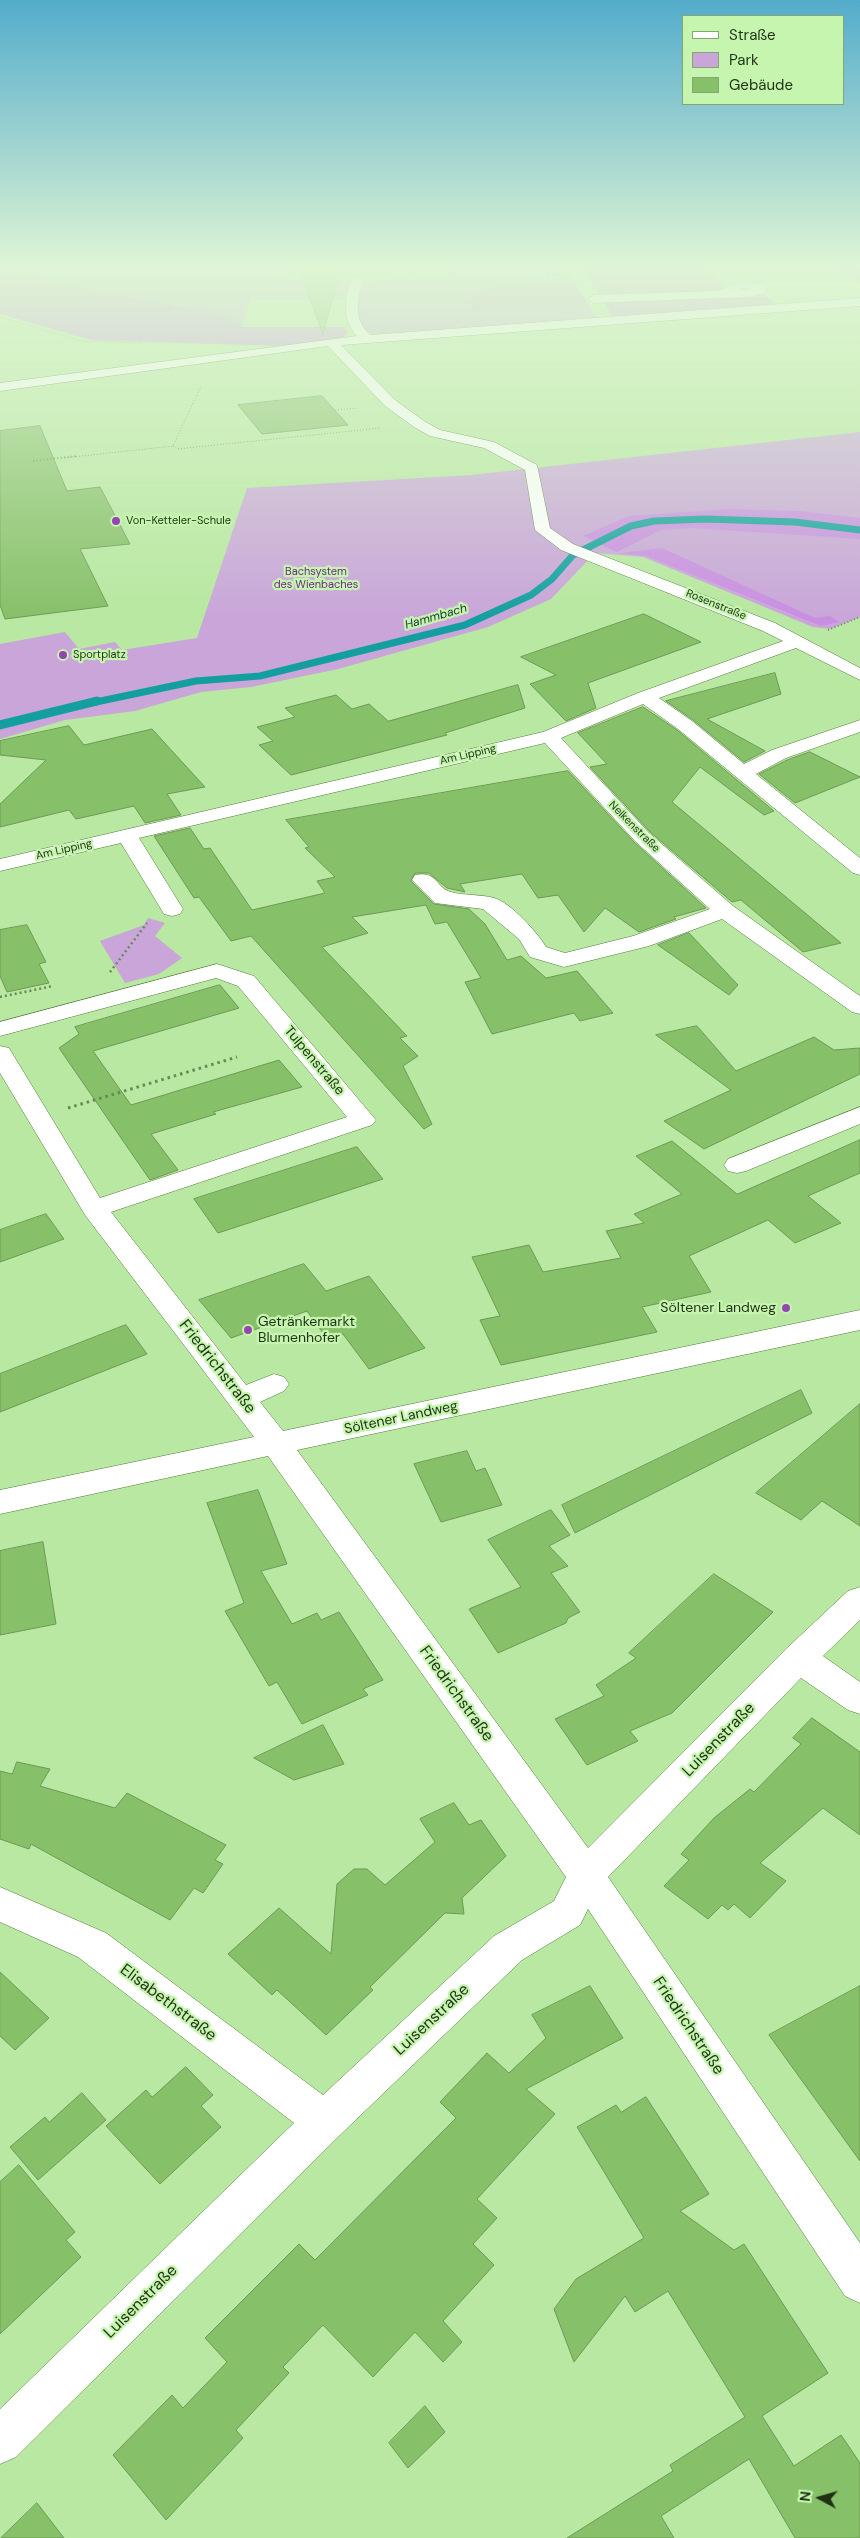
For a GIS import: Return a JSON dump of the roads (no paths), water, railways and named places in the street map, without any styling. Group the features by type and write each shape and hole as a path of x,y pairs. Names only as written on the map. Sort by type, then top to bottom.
{"street":[{"path":"0,387 34,382"},
{"name":"Rosenstraße","path":"369,382 390,403 435,433 489,445 532,468 542,530 567,547 770,627 860,675"},
{"name":"Am Lipping","path":"0,865 549,736 644,697 798,642"},
{"path":"644,697 685,725 860,869"},
{"path":"744,772 779,754 860,726"},
{"name":"Nelkenstraße","path":"549,736 642,836 725,912 860,1007"},
{"path":"127,835 169,904"},
{"path":"839,852 860,841"},
{"path":"424,880 443,898 489,903 528,935 538,952 564,960 641,941 725,912"},
{"name":"Tulpenstraße","path":"0,1029 217,971 246,981 363,1120 94,1209"},
{"name":"Friedrichstraße","path":"0,1053 94,1209 276,1444 586,1875 860,2281"},
{"path":"737,1165 860,1116"},
{"name":"Söltener Landweg","path":"0,1502 860,1320"},
{"path":"241,1399 274,1384"},
{"name":"Luisenstraße","path":"0,2441 325,2121 508,1948 567,1913 586,1875 799,1658 860,1600"},
{"path":"799,1658 860,1700"},
{"name":"Elisabethstraße","path":"0,1904 92,1944 325,2121"}],"waterway":[{"name":"Hammbach","path":"91,703 196,681 260,676 465,625 531,595 552,579 573,555 631,526 654,521 706,519 795,522 860,530"},
{"name":"Hammbach","path":"0,725 97,701"}],"place":[{"name":"Von-Ketteler-Schule","path":"116,521"},
{"name":"Sportplatz","path":"63,655"},
{"name":"Söltener Landweg","path":"786,1308"},
{"name":"Getränkemarkt Blumenhofer","path":"248,1330"}],"park label":[{"name":"Bachsystem des Wienbaches","path":"316,578"}]}
